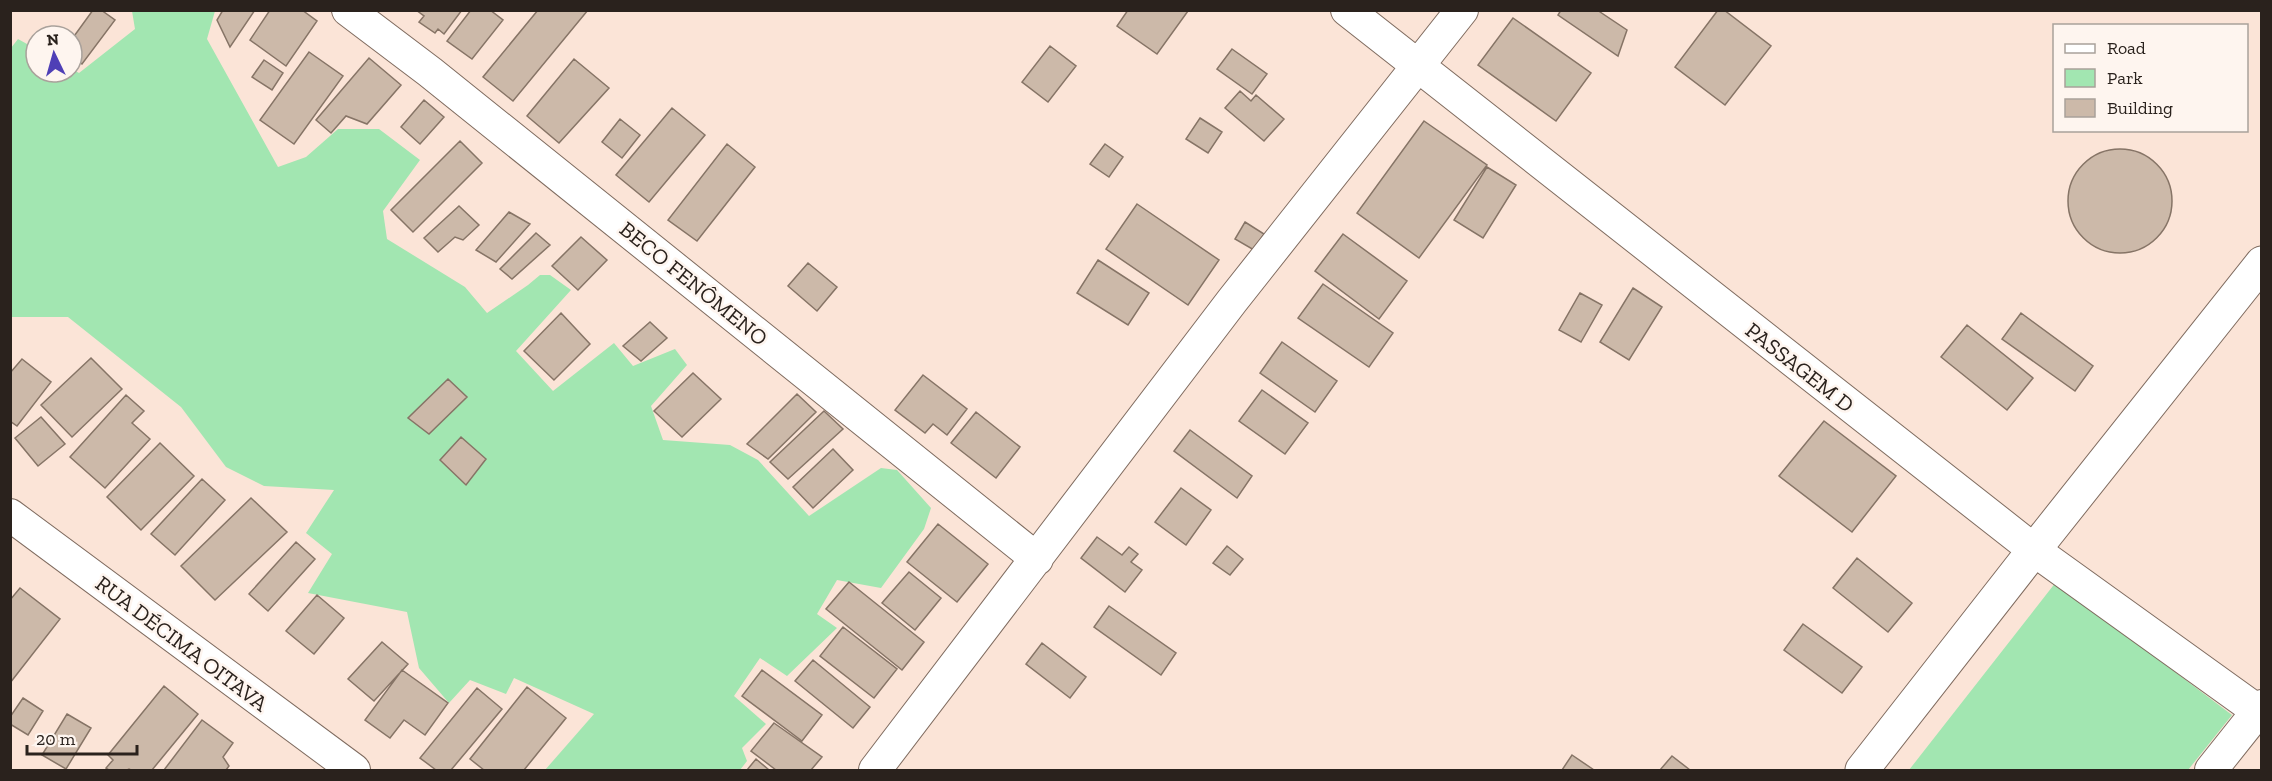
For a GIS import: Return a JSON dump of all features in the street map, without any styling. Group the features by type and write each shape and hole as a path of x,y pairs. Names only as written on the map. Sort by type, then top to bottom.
{"main road":[{"path":"1862,771 2262,263"}],"street":[{"name":"BECO FENÔMENO","path":"348,10 439,79 1037,559"},
{"name":"PASSAGEM D","path":"1347,10 2034,550 2260,710"},
{"path":"875,771 1232,301 1462,10"},
{"name":"RUA DÉCIMA OITAVA","path":"10,515 354,771"},
{"path":"2211,771 2260,710"}],"green space":[{"path":"132,11 215,11 207,39 278,167 306,157 338,129 379,129 420,160 383,211 387,239 465,287 487,313 540,275 550,275 571,290 516,351 553,391 614,343 633,366 675,349 687,365 651,406 663,440 730,445 758,460 809,516 881,468 897,470 931,508 924,529 881,588 837,580 817,614 837,628 787,676 760,658 734,696 766,724 742,748 747,761 740,770 545,770 594,714 514,678 506,694 470,680 449,703 419,668 407,612 308,593 332,554 306,533 334,490 264,486 226,467 181,407 68,317 11,317 11,48 18,39 24,42 24,84 84,84 84,69 135,29"},
{"path":"2056,582 2232,715 2188,770 1909,770"}],"building":[{"path":"93,10 101,10 115,20 84,61 84,24"},
{"path":"223,10 255,10 230,47 217,20"},
{"path":"270,10 302,10 317,21 286,66 250,40"},
{"path":"416,10 462,10 444,34 438,29 435,33 419,22 424,16"},
{"path":"471,10 490,10 503,20 472,59 447,41"},
{"path":"538,10 588,10 513,101 483,77"},
{"path":"1128,10 1188,11 1157,54 1117,26"},
{"path":"1561,10 1597,10 1627,30 1618,56 1558,15"},
{"path":"1718,10 1724,10 1771,46 1725,105 1675,67"},
{"path":"1513,18 1591,73 1556,121 1478,65"},
{"path":"1050,46 1076,66 1048,102 1022,82"},
{"path":"1232,49 1267,74 1252,94 1217,69"},
{"path":"309,52 343,76 294,144 260,120"},
{"path":"369,58 401,85 367,124 346,116 331,133 316,120"},
{"path":"574,59 609,88 559,143 527,116"},
{"path":"264,60 283,73 272,90 252,77"},
{"path":"1240,91 1251,101 1256,95 1284,119 1264,141 1225,108"},
{"path":"424,100 444,117 420,144 401,127"},
{"path":"672,108 705,135 649,202 616,175"},
{"path":"1200,118 1222,132 1208,153 1186,139"},
{"path":"620,119 640,135 622,158 602,142"},
{"path":"1424,121 1487,165 1419,258 1357,213"},
{"path":"460,141 482,163 413,232 391,210"},
{"path":"727,144 755,167 697,241 668,220"},
{"path":"1105,144 1123,157 1109,177 1090,164"},
{"path":"2120,149 2140,153 2157,164 2168,181 2172,201 2168,221 2157,238 2140,249 2120,253 2100,249 2083,238 2072,221 2068,201 2072,181 2083,164 2100,153"},
{"path":"1487,167 1516,185 1483,238 1454,220"},
{"path":"1137,204 1219,260 1188,305 1106,249"},
{"path":"459,206 479,225 463,240 455,237 438,252 424,238"},
{"path":"509,212 530,224 496,262 476,250"},
{"path":"1245,222 1264,234 1254,250 1235,239"},
{"path":"536,233 550,245 512,279 500,269"},
{"path":"1343,234 1407,281 1379,319 1315,271"},
{"path":"581,237 607,260 578,290 552,266"},
{"path":"1098,260 1149,293 1128,325 1077,293"},
{"path":"808,263 837,287 817,311 788,286"},
{"path":"1323,284 1393,333 1369,367 1298,318"},
{"path":"1633,288 1662,307 1629,360 1600,342"},
{"path":"1580,293 1602,305 1581,342 1559,330"},
{"path":"561,313 590,344 554,380 524,351"},
{"path":"2021,313 2093,366 2075,391 2002,339"},
{"path":"650,322 667,338 641,361 623,346"},
{"path":"1967,325 2033,378 2007,410 1941,357"},
{"path":"1282,342 1337,381 1315,412 1260,373"},
{"path":"91,358 122,389 72,437 41,405"},
{"path":"22,359 51,382 17,426 10,421 10,373"},
{"path":"693,373 721,399 682,437 654,411"},
{"path":"923,375 967,409 947,435 933,424 925,433 895,410"},
{"path":"448,379 467,397 429,434 408,418"},
{"path":"1262,390 1308,423 1285,454 1239,421"},
{"path":"797,394 816,412 768,459 747,444"},
{"path":"126,395 144,411 132,423 150,439 105,488 70,457"},
{"path":"824,411 843,429 788,479 770,462"},
{"path":"976,412 1020,447 996,478 951,443"},
{"path":"41,417 65,444 38,466 15,438"},
{"path":"1824,421 1896,476 1852,532 1779,476"},
{"path":"1190,430 1252,476 1237,498 1174,451"},
{"path":"461,437 486,459 466,485 440,460"},
{"path":"160,443 194,476 141,530 107,497"},
{"path":"833,449 853,470 813,508 793,487"},
{"path":"202,479 225,500 175,555 151,534"},
{"path":"1181,488 1211,510 1186,545 1155,522"},
{"path":"251,498 287,532 215,600 181,566"},
{"path":"938,524 988,564 957,602 907,562"},
{"path":"1097,537 1122,555 1129,547 1138,554 1131,562 1142,570 1125,592 1081,558"},
{"path":"296,542 315,559 268,611 249,594"},
{"path":"1227,546 1243,559 1230,575 1213,563"},
{"path":"1857,558 1912,603 1888,632 1833,588"},
{"path":"909,572 941,598 915,630 882,603"},
{"path":"849,582 924,642 902,670 826,609"},
{"path":"20,588 60,619 10,683 10,600"},
{"path":"317,595 344,618 314,654 286,631"},
{"path":"1109,606 1176,653 1161,675 1094,627"},
{"path":"1803,624 1862,667 1842,693 1784,650"},
{"path":"843,627 897,669 874,698 820,656"},
{"path":"382,642 408,664 374,701 348,679"},
{"path":"1042,643 1086,677 1070,698 1026,664"},
{"path":"813,660 870,707 853,728 795,681"},
{"path":"402,670 448,703 425,735 404,720 390,738 365,720"},
{"path":"762,670 822,715 802,741 742,696"},
{"path":"164,686 198,714 152,770 109,770 106,768 113,760 108,755"},
{"path":"527,687 566,718 524,770 484,770 470,759"},
{"path":"477,688 502,709 451,770 436,770 420,758"},
{"path":"23,698 43,711 28,735 10,724 10,717"},
{"path":"67,714 91,728 66,769 42,755"},
{"path":"202,720 233,743 223,757 229,766 226,770 164,770"},
{"path":"774,723 822,757 811,770 776,770 751,751"},
{"path":"1572,755 1594,770 1562,770"},
{"path":"1672,756 1690,770 1660,770"},
{"path":"756,759 769,770 747,770"}]}
